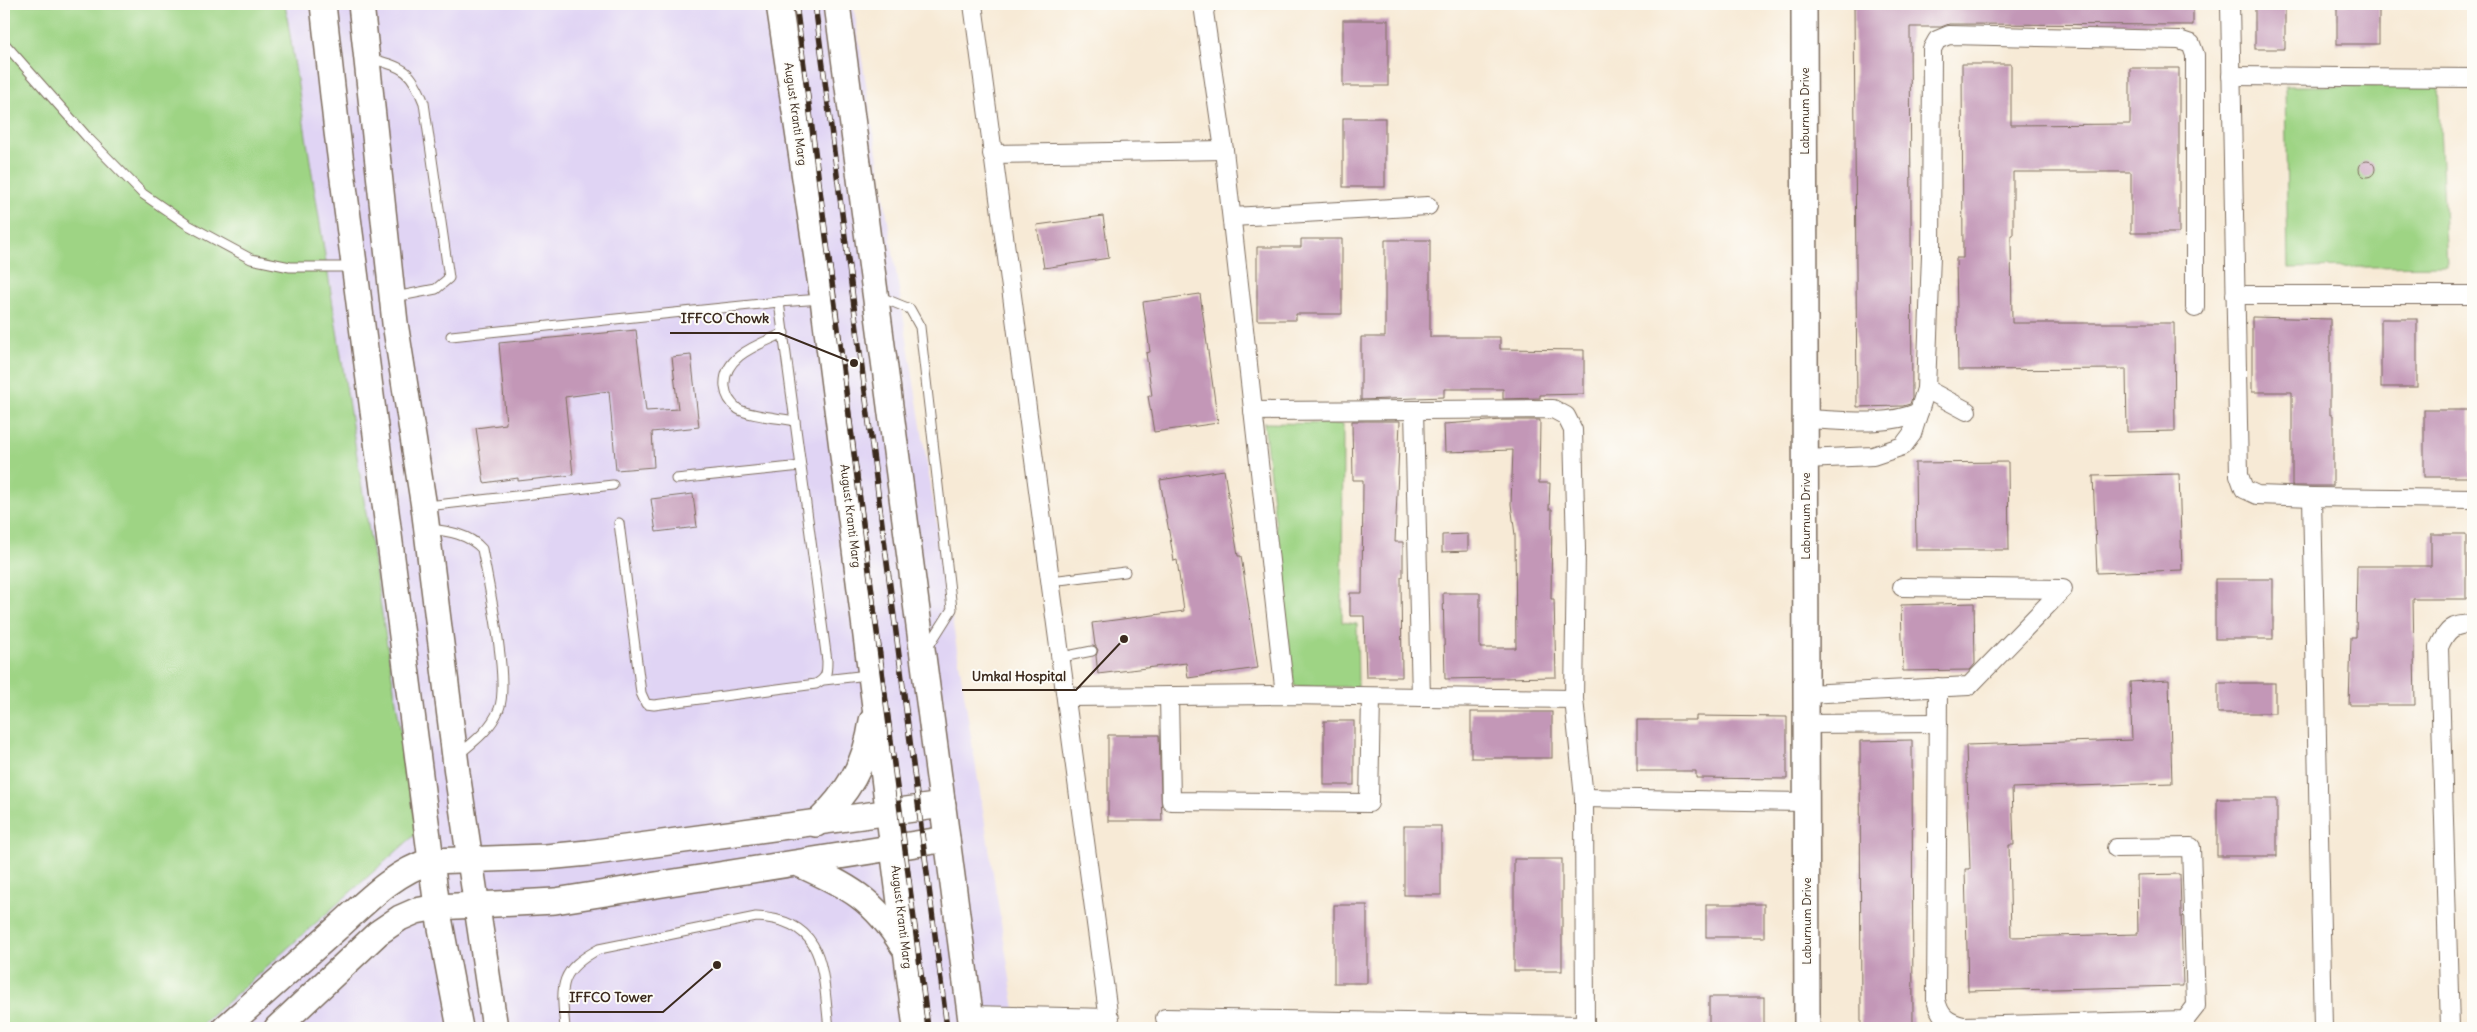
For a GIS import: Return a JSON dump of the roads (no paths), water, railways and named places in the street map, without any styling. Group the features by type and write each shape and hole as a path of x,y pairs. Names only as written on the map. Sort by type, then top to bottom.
{"street":[{"path":"323,4 337,132 356,267 437,907 460,1028"},
{"path":"361,4 392,297 425,518 455,757 495,1028"},
{"name":"August Kranti Marg","path":"780,4 823,299 916,1028"},
{"path":"837,4 972,1022 1110,1023 1068,697 992,154 973,4"},
{"path":"1206,4 1204,12 1224,150 1286,695"},
{"name":"Laburnum Drive","path":"1804,4 1807,1028"},
{"path":"2230,4 2239,474 2244,489 2257,494 2312,497 2473,499"},
{"path":"1805,459 1873,456 1903,446 1912,434 1926,389 1931,255 1932,49 1936,40 1949,35 2179,40 2191,44 2195,56 2195,308"},
{"path":"2231,76 2473,78"},
{"path":"992,154 1224,150"},
{"path":"1232,217 1428,206"},
{"path":"2235,295 2473,295"},
{"path":"1926,389 1967,411"},
{"path":"1165,1018 1320,1025 1585,1027 1584,798 1574,699 1576,549 1573,430 1566,416 1553,409 1254,411"},
{"path":"1414,410 1421,697"},
{"path":"1805,419 1875,421 1904,419 1918,412"},
{"path":"2312,497 2323,1028"},
{"path":"1806,694 1968,686 2063,589 1902,587"},
{"path":"2450,1028 2439,647 2446,632 2461,624 2473,624"},
{"path":"1938,687 1936,1000 1939,1021 1963,1026 2185,1020 2196,1006 2191,847 2116,848"},
{"path":"1068,697 1286,695 1574,699"},
{"path":"1169,696 1171,801 1359,803 1369,803 1372,697"},
{"path":"816,824 838,803 857,775 870,739 874,700"},
{"path":"1806,724 1938,723"},
{"path":"1584,798 1806,802"},
{"path":"225,1028 395,878 414,866 432,861 588,853 816,824 943,805"},
{"path":"276,1028 378,933 400,918 416,911 437,907 555,901 799,864 947,839"},
{"path":"799,864 842,883 874,907 889,923 906,950"}],"lane":[{"path":"4,43 88,138 144,194 188,225 251,259 290,267 356,267"},
{"path":"367,57 396,66 415,80 424,103 450,278 436,289 392,297"},
{"path":"876,295 910,309 920,327 952,609 923,654"},
{"path":"451,336 823,299"},
{"path":"779,302 827,661 827,672 824,680"},
{"path":"784,334 743,352 729,367 724,381 726,397 739,410 795,421"},
{"path":"676,479 801,466"},
{"path":"425,518 612,485"},
{"path":"425,518 450,532 476,542 482,549 496,618 501,679 500,707 484,734 455,757"},
{"path":"619,523 641,693 646,704 654,705 816,684 824,680 871,674"},
{"path":"1051,581 1125,572"},
{"path":"1062,657 1092,652"},
{"path":"565,1028 562,999 565,976 579,960 599,949 756,917 776,918 794,926 812,940 820,963 830,1028"}],"railway":[{"path":"796,4 928,1028"},
{"path":"815,4 947,1028"}],"place":[{"name":"IFFCO Chowk","path":"854,363"},
{"name":"Umkal Hospital","path":"1124,639"},
{"name":"IFFCO Tower","path":"717,965"}]}
